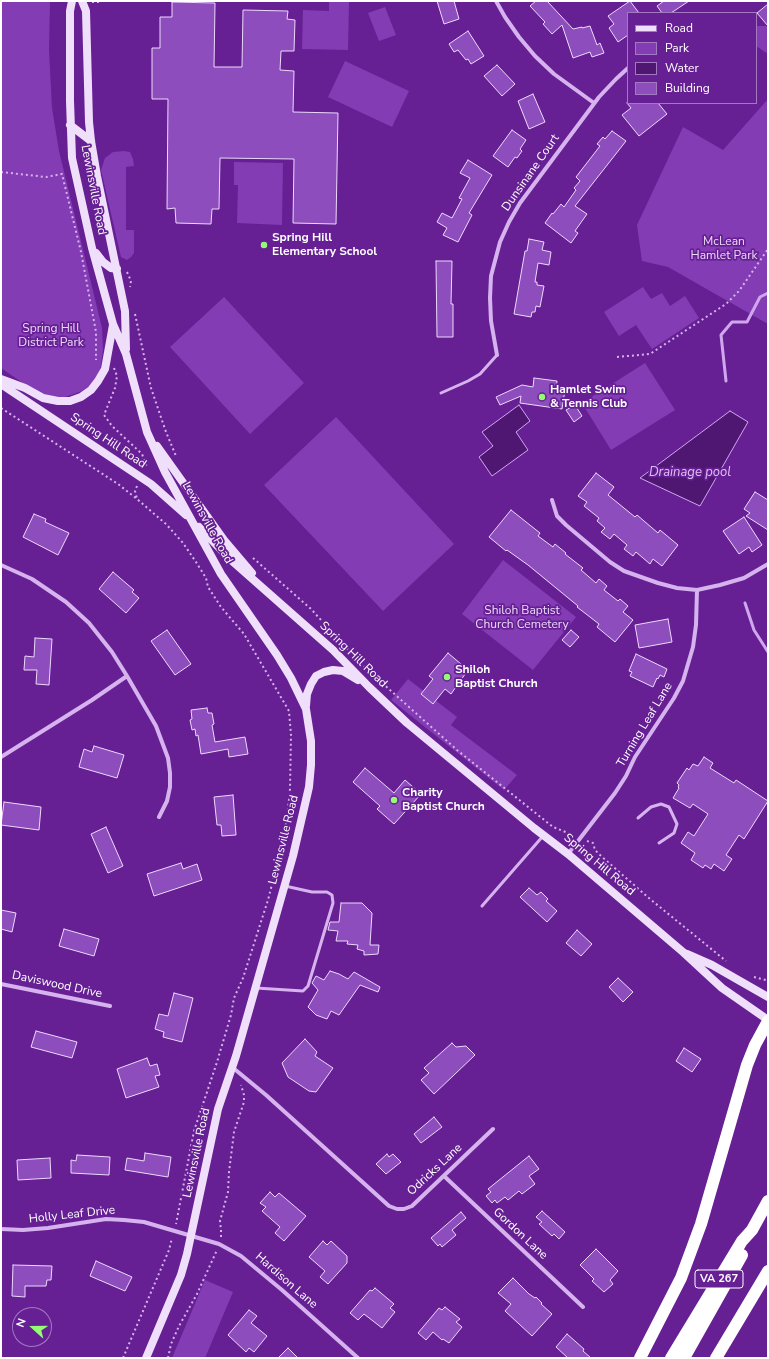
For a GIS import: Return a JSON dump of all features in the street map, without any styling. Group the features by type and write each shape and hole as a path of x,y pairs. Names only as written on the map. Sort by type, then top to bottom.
{"highway":[{"path":"640,1358 681,1278 701,1224 747,1065 755,1045 768,1020"},
{"name":"VA 267","path":"671,1358 742,1241 752,1230 768,1201"},
{"path":"684,1358 748,1245 752,1230"},
{"path":"716,1358 768,1271"}],"main road":[{"name":"Lewinsville Road","path":"72,1 70,34 70,125 72,158 92,248 113,324 126,354 147,432 165,472 227,584 291,678 306,709 311,741 312,765 309,787 285,886 256,988 218,1109 192,1235 181,1275 146,1358"},
{"name":"Lewinsville Road","path":"82,1 86,10 89,122 91,141 96,176 121,268 125,311 126,354"},
{"path":"70,125 91,141"},
{"path":"92,248 102,262 111,268 121,268"},
{"path":"1,379 25,388 44,398 58,401 70,401 82,397 91,390 98,381 107,363 113,324"},
{"name":"Spring Hill Road","path":"1,384 151,484 192,520 231,560 333,650 407,723 534,828 568,854 683,952 722,988 768,1020"},
{"path":"147,432 224,540 271,595"},
{"path":"306,709 307,694 311,684 316,676 324,672 333,670 343,671 369,687"},
{"name":"Spring Hill Road","path":"683,952 712,965 768,997"}],"street":[{"path":"496,1 519,38 535,56 554,74 594,103"},
{"name":"Dunsinane Court","path":"497,355 491,321 491,276 500,242 509,222 520,203 594,103 627,69"},
{"path":"552,500 557,516 610,562 624,571 658,583 677,588 697,590 744,578 768,564"},
{"path":"1,565 32,579 66,602 89,623 112,652 156,726 168,758 170,787 167,801 159,817"},
{"name":"Turning Leaf Lane","path":"568,854 619,788 635,757 674,698 683,681 693,647 696,625 697,590"},
{"path":"1,757 92,700 127,676"},
{"name":"Daviswood Drive","path":"1,984 110,1006"},
{"path":"232,1067 241,1075"},
{"name":"Odricks Lane","path":"241,1075 266,1095 389,1206 397,1209 404,1209 412,1206 493,1129"},
{"name":"Gordon Lane","path":"444,1176 583,1307"},
{"name":"Holly Leaf Drive","path":"1,1228 23,1230 48,1228 106,1219 144,1222 192,1235"},
{"name":"Hardison Lane","path":"192,1235 219,1244 241,1256 282,1290 358,1358"}],"lane":[{"path":"441,393 480,374 497,355"},
{"path":"638,818 651,807 661,804 669,807 677,824 674,833 659,843"},
{"path":"482,906 544,835"},
{"path":"256,988 302,991 308,986 333,903 332,894 327,892 312,892 285,886"}],"path":[{"path":"1,172 46,177 62,174 81,252 96,332 96,360 112,365 116,369 117,376 115,388 104,415 112,426 142,454 147,467"},
{"path":"617,357 650,354 726,304 739,291 768,249"},
{"path":"121,268 131,281 130,290"},
{"path":"135,313 151,388 166,432 178,459"},
{"path":"1,408 118,484 137,498 166,524 183,543 196,562 206,578 208,587 221,607 244,634 289,711 291,735 290,789 287,819 280,857 243,978 234,998 231,1015 194,1131 184,1188 169,1250 123,1358"},
{"path":"251,557 311,609 361,664 457,750 553,827 593,843 595,850 630,882 729,963"},
{"path":"749,974 758,979 766,980"},
{"path":"221,1238 220,1221 228,1192 234,1132 244,1102 241,1075"},
{"path":"168,1358 171,1344 179,1326 197,1294 217,1249"}],"green space":[{"name":"Spring Hill District Park","path":"1,1 50,1 49,50 52,108 59,151 102,328 103,349 100,372 95,379 82,391 65,397 36,392 1,368"},
{"path":"329,1 349,1 348,50 302,49 303,10 329,11"},
{"path":"385,7 396,35 379,41 368,13"},
{"path":"757,26 768,26 768,54 757,47"},
{"path":"345,61 409,91 392,127 328,97"},
{"name":"McLean Hamlet Park","path":"768,99 768,324 668,267 642,261 637,225 683,127 723,150"},
{"path":"113,152 130,152 134,166 126,167 126,230 134,230 134,253 127,260 121,257 101,170 105,158"},
{"path":"234,162 283,163 282,225 237,223 238,185 234,185"},
{"path":"643,287 651,299 662,293 670,306 685,296 699,318 652,349 636,325 619,336 604,312"},
{"path":"224,297 304,383 250,434 170,347"},
{"path":"645,363 675,410 611,450 582,403"},
{"path":"336,417 454,544 383,611 264,485"},
{"name":"Shiloh Baptist Church Cemetery","path":"503,560 576,617 533,670 462,614"},
{"path":"408,679 457,717 451,725 517,775 504,790 391,700"},
{"path":"205,1280 233,1292 205,1358 172,1358"}],"water":[{"path":"519,405 530,421 516,432 528,450 492,476 479,457 493,446 482,432"},
{"name":"Drainage pool","path":"730,411 748,422 700,506 640,478"}],"building":[{"path":"437,1 454,1 459,19 444,24"},
{"path":"536,1 547,1 573,29 590,26 597,45 600,43 604,53 592,57 590,52 573,58 562,25 552,34 543,24 545,22 530,6"},
{"path":"630,1 638,12 627,12 627,36 618,42 609,28 614,24 608,16"},
{"path":"664,1 689,1 672,12 661,12 657,6"},
{"path":"172,2 215,3 214,67 242,67 243,10 288,11 287,19 295,20 294,51 281,51 280,70 294,71 293,112 338,113 336,224 293,223 294,159 220,158 219,209 212,209 211,224 176,223 175,208 167,209 168,99 152,99 152,48 160,48 160,17 172,17"},
{"path":"768,4 768,26 757,13"},
{"path":"468,31 484,56 471,64 468,59 466,60 458,50 454,52 449,44"},
{"path":"497,65 515,84 502,96 484,76"},
{"path":"533,94 545,122 529,129 518,101"},
{"path":"628,104 659,104 667,114 639,136 622,115 631,108"},
{"path":"512,130 526,140 520,149 522,151 517,158 515,157 508,167 493,156"},
{"path":"612,131 626,141 575,206 587,214 575,231 578,233 571,243 545,223 561,204 564,207 576,190 574,188 580,181 576,177 600,146 597,144 603,137 605,139"},
{"path":"468,160 492,175 469,213 472,215 458,242 443,235 447,228 437,222 442,213 452,218 462,199 459,198 470,178 460,173"},
{"path":"529,239 544,242 542,250 551,252 549,265 538,263 535,282 537,282 537,285 544,286 540,307 536,306 535,312 532,312 531,317 514,314 525,251 527,251"},
{"path":"436,261 452,261 451,304 453,304 453,337 437,337"},
{"name":"Hamlet Swim & Tennis Club","path":"534,378 557,381 556,389 565,390 562,409 520,403 521,396 500,405 496,397 522,385 533,387"},
{"path":"575,405 582,416 574,422 566,410"},
{"path":"596,473 614,487 608,495 635,517 637,515 658,533 660,530 678,545 662,566 653,559 650,564 636,552 633,556 624,549 627,545 614,534 610,539 601,532 605,528 597,521 599,518 584,506 587,502 578,496"},
{"path":"755,492 768,500 768,530 746,516 750,513 744,509"},
{"path":"511,510 540,533 538,536 553,547 555,544 583,568 581,570 596,583 599,579 607,586 604,590 618,601 620,599 628,606 623,612 633,620 615,642 597,627 599,624 577,607 578,606 528,565 507,550 506,551 489,537"},
{"path":"34,514 46,519 45,522 69,533 58,555 23,537"},
{"path":"744,517 762,545 752,552 749,547 739,554 723,531"},
{"path":"113,572 134,590 132,592 139,598 126,613 99,589"},
{"path":"668,619 672,642 639,648 635,625"},
{"path":"167,630 191,664 175,675 151,641"},
{"path":"571,630 579,637 570,647 562,640"},
{"path":"35,638 52,639 49,685 36,684 37,670 24,670 25,656 34,657"},
{"name":"Shiloh Baptist Church","path":"448,653 468,670 451,694 445,689 433,704 421,694 433,679 429,676"},
{"path":"636,654 667,669 664,677 660,675 653,687 630,676 632,672 629,671"},
{"path":"207,708 208,713 212,713 214,724 212,725 215,742 245,737 248,754 229,757 228,749 201,754 198,735 196,736 195,729 192,730 190,720 192,719 191,710"},
{"path":"94,746 124,755 117,778 79,767 84,749 92,752"},
{"path":"704,757 713,763 710,768 734,783 736,780 768,801 744,839 739,835 726,855 732,859 724,871 714,864 711,869 705,865 703,868 691,860 695,853 681,843 688,832 694,836 708,814 693,804 690,808 673,798 679,788 677,783 687,768 689,770 693,764 698,766"},
{"name":"Charity Baptist Church","path":"365,768 394,793 405,780 421,794 394,824 377,809 380,806 353,782"},
{"path":"233,795 236,835 222,836 221,825 217,825 214,797"},
{"path":"4,802 41,807 39,830 1,825"},
{"path":"106,827 123,866 108,873 91,834"},
{"path":"181,863 183,869 197,864 202,880 154,896 147,874"},
{"path":"529,888 537,895 541,892 548,899 546,901 557,911 547,922 520,897"},
{"path":"341,903 362,903 372,913 370,945 379,945 378,954 364,955 364,951 357,949 358,945 347,944 348,941 336,941 338,931 328,930 330,922 339,922"},
{"path":"1,910 16,913 12,932 1,929"},
{"path":"64,929 99,939 94,956 59,946"},
{"path":"577,930 592,944 581,956 566,943"},
{"path":"330,971 348,979 354,972 380,987 378,992 360,985 339,1015 331,1011 327,1019 316,1015 308,1007 318,990 312,983 316,976 324,980"},
{"path":"618,978 633,992 623,1002 609,987"},
{"path":"174,993 193,998 182,1042 163,1037 164,1032 155,1029 159,1014 168,1016"},
{"path":"36,1031 77,1042 72,1058 31,1047"},
{"path":"305,1039 317,1052 315,1056 333,1068 316,1092 309,1091 288,1077 282,1063"},
{"path":"452,1043 456,1047 466,1046 475,1055 434,1094 421,1080 429,1073 424,1068"},
{"path":"684,1048 701,1059 692,1072 676,1061"},
{"path":"147,1058 150,1066 157,1064 160,1075 155,1076 159,1087 126,1098 117,1069"},
{"path":"434,1117 442,1127 421,1143 414,1134"},
{"path":"145,1153 171,1157 168,1177 125,1170 127,1158 144,1161"},
{"path":"387,1154 389,1157 393,1154 401,1162 386,1174 376,1164"},
{"path":"77,1155 110,1157 109,1175 71,1173 71,1160 76,1161"},
{"path":"529,1156 539,1169 529,1176 535,1184 522,1194 519,1191 508,1200 505,1197 497,1203 495,1200 492,1203 486,1196 491,1192 488,1189"},
{"path":"50,1158 51,1178 18,1180 17,1160"},
{"path":"270,1192 275,1197 279,1193 306,1216 284,1241 275,1233 280,1227 262,1211 266,1207 260,1203"},
{"path":"542,1211 565,1232 559,1239 554,1234 552,1236 539,1224 542,1222 536,1217"},
{"path":"461,1212 466,1218 452,1230 456,1235 442,1247 440,1244 438,1246 431,1238"},
{"path":"323,1241 327,1245 331,1241 347,1256 347,1263 328,1284 320,1277 325,1271 309,1257"},
{"path":"596,1249 618,1271 610,1280 613,1284 604,1292 592,1281 594,1279 580,1265"},
{"path":"96,1261 132,1277 125,1291 90,1276"},
{"path":"13,1265 52,1266 51,1280 47,1280 46,1286 25,1286 25,1297 12,1296"},
{"path":"513,1278 529,1294 535,1298 536,1297 552,1314 532,1336 505,1311 511,1304 498,1293"},
{"path":"375,1288 394,1304 390,1308 395,1312 382,1328 364,1314 358,1320 350,1313 370,1290 372,1291"},
{"path":"445,1307 460,1319 456,1322 462,1327 449,1343 443,1339 442,1340 433,1332 426,1340 418,1333 439,1308 442,1310"},
{"path":"249,1310 257,1316 251,1323 267,1336 254,1352 249,1348 246,1352 228,1335"},
{"path":"567,1334 584,1349 583,1351 591,1358 568,1358 556,1347"},
{"path":"288,1348 298,1358 278,1358"}],"waterway":[{"path":"726,381 721,335 732,322 747,322 760,297 768,293"},
{"path":"745,603 754,630 768,652"}],"place":[{"name":"Spring Hill Elementary School","path":"264,245"},
{"name":"Hamlet Swim & Tennis Club","path":"542,397"},
{"name":"Shiloh Baptist Church","path":"447,677"},
{"name":"Charity Baptist Church","path":"394,800"}]}
